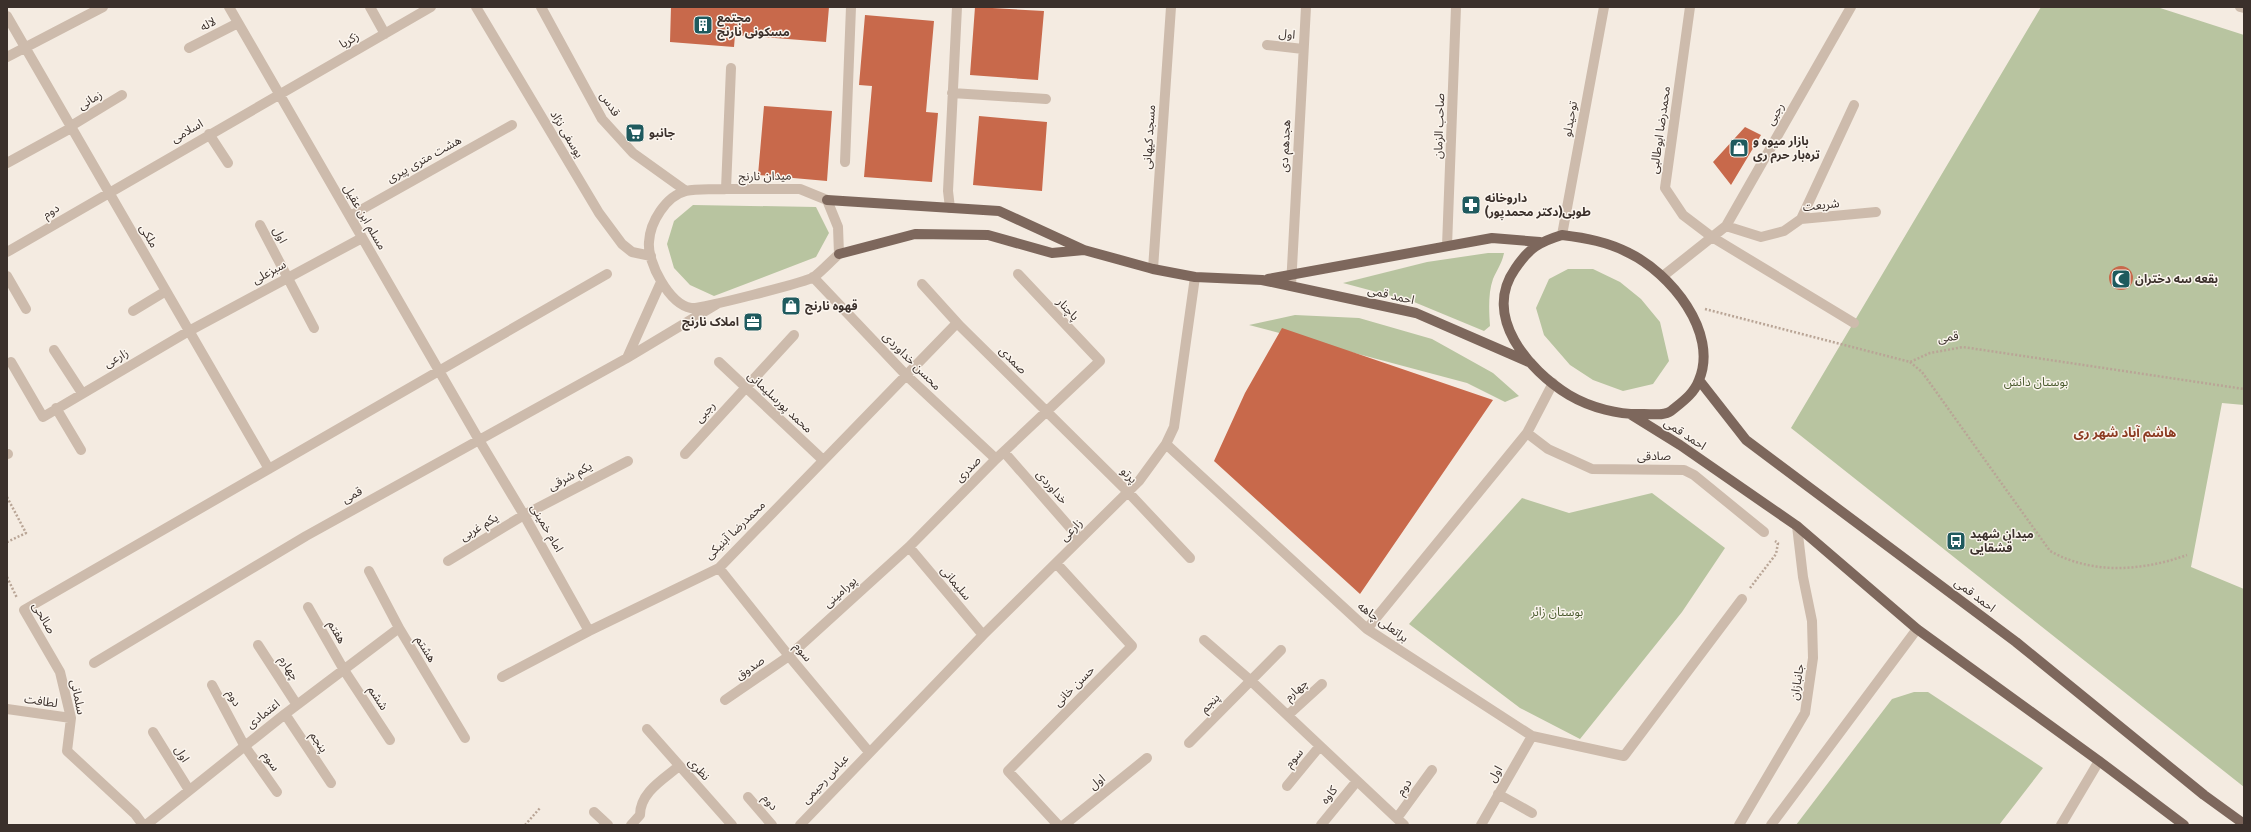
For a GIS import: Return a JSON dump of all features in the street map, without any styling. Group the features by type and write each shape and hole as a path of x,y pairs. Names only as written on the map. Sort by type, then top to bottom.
{"main road":[{"path":"827,200 998,211 1084,250"},
{"path":"839,254 915,234 988,236 1052,253 1084,250"},
{"path":"1562,235 1588,238 1612,245 1631,254 1663,276 1686,304 1701,335 1704,357 1699,380 1688,398 1667,413 1630,414 1598,407 1569,395 1531,363 1513,338 1504,317 1503,294 1507,280 1520,260 1540,242 1562,235"},
{"name":"احمد قمی","path":"1262,280 1492,238 1540,242"},
{"name":"احمد قمی","path":"1084,250 1153,269 1195,277 1262,280 1416,313 1531,363"},
{"name":"احمد قمی","path":"1699,380 1746,440 2016,642 2204,795 2244,824"},
{"name":"احمد قمی","path":"1630,414 1680,444 1797,526 1917,629 2099,761 2184,825"}],"street":[{"path":"7,57 103,7"},
{"name":"مسلم ابن عقیل","path":"229,7 479,440"},
{"path":"370,7 385,34"},
{"name":"زکریا","path":"280,96 431,7"},
{"name":"یوسفی نژاد","path":"476,7 599,213 622,244 632,252 651,256"},
{"name":"قدس","path":"540,7 602,119 633,153 686,191"},
{"path":"845,162 851,7"},
{"path":"950,208 948,191 956,7"},
{"name":"مسجد کیهانی","path":"1153,269 1171,7"},
{"name":"هجدهم دی","path":"1291,286 1290,275 1306,7"},
{"name":"صاحب الزمان","path":"1447,246 1456,7"},
{"name":"توحیدلو","path":"1562,235 1604,7"},
{"name":"محمدرضا ابوطالبی","path":"1690,7 1665,188 1683,215 1712,237 1854,323"},
{"name":"رجبی","path":"1663,276 1726,226 1851,7"},
{"path":"2240,7 2244,8"},
{"name":"ملکی","path":"7,16 269,469"},
{"name":"لاله","path":"189,48 238,23"},
{"name":"اول","path":"1267,45 1303,49"},
{"path":"726,190 731,68"},
{"path":"952,93 1046,99"},
{"name":"زمانی","path":"7,163 71,127 122,95"},
{"name":"اسلامی","path":"109,192 209,134 280,96"},
{"path":"1800,219 1854,105"},
{"name":"هشت متری پیری","path":"350,216 512,125"},
{"path":"209,134 228,163"},
{"name":"میدان نارنج","path":"686,191 800,189 827,200"},
{"path":"686,191 665,205 653,221 648,242 651,256 661,282 673,298 690,308 717,304 814,277 839,254 838,227 827,200"},
{"name":"دوم","path":"7,252 109,192"},
{"name":"شریعت","path":"1726,226 1761,237 1784,231 1800,219 1876,212"},
{"name":"اول","path":"260,225 314,328"},
{"name":"سبزعلی","path":"189,331 362,238"},
{"path":"24,610 607,274"},
{"name":"پاچنار","path":"1018,274 1100,361 1046,412"},
{"path":"7,276 26,309"},
{"name":"محسن خداوردی","path":"814,277 906,375 996,459"},
{"name":"زارعی","path":"869,752 983,635 1139,481 1166,444 1174,427 1195,277"},
{"path":"627,358 661,282"},
{"name":"صمدی","path":"922,284 960,326 1046,412"},
{"path":"133,311 166,291"},
{"name":"قمی","path":"94,663 306,536 627,358 717,304"},
{"path":"906,375 953,325 956,324 960,326"},
{"name":"زارعی","path":"11,362 43,417 189,331"},
{"name":"رجبی","path":"685,454 794,335"},
{"path":"54,350 82,394"},
{"name":"محمد پورسلیمانی","path":"719,362 822,460"},
{"name":"محمدرضا آبنیکی","path":"502,677 589,631 719,568 906,375"},
{"path":"1367,629 1526,433 1553,382"},
{"path":"56,408 81,450"},
{"name":"صدری","path":"909,547 996,459 1046,412"},
{"name":"پرتو","path":"1046,412 1128,491 1190,558"},
{"name":"صادقی","path":"1526,433 1548,449 1592,469 1684,470 1694,475 1764,532"},
{"name":"امام خمینی","path":"479,440 524,515 589,631"},
{"name":"براتعلی چاهه","path":"1166,444 1367,629 1532,736 1624,756 1742,599"},
{"name":"خداوردی","path":"1004,452 1080,539"},
{"name":"یکم شرقی","path":"524,515 628,461"},
{"name":"یکم غربی","path":"448,561 524,515"},
{"name":"جانبازان","path":"1739,825 1805,713 1814,658 1812,621 1803,577 1797,526"},
{"name":"سلیمانی","path":"909,547 983,635"},
{"name":"پورامینی","path":"789,656 909,547"},
{"name":"حسن خانی","path":"1056,563 1132,646 1008,771 1058,825"},
{"name":"سوم","path":"719,568 789,656 869,752"},
{"name":"هشتم","path":"369,571 399,628 465,738"},
{"name":"هفتم","path":"308,607 344,670"},
{"name":"صالحی","path":"24,610 60,672"},
{"name":"اعتمادی","path":"67,751 145,825 244,745 399,628"},
{"path":"1771,825 1917,629"},
{"path":"1204,640 1288,715 1400,822"},
{"name":"چهارم","path":"258,644 297,705"},
{"name":"پنجم","path":"1189,743 1281,650"},
{"name":"صدوق","path":"725,700 789,656"},
{"name":"ششم","path":"344,670 390,740"},
{"name":"سلمانی","path":"60,672 71,718 67,751"},
{"name":"چهارم","path":"1288,715 1322,684"},
{"name":"دوم","path":"212,685 244,745"},
{"name":"لطافت","path":"7,709 71,718"},
{"name":"پنجم","path":"285,714 331,783"},
{"name":"نظری","path":"647,729 732,825"},
{"name":"اول","path":"152,732 189,790"},
{"name":"اول","path":"1481,825 1532,736"},
{"name":"سوم","path":"244,745 277,792"},
{"name":"سوم","path":"1287,786 1320,746"},
{"name":"عباس رحیمی","path":"800,825 869,752"},
{"name":"اول","path":"1064,825 1147,758"},
{"path":"2061,825 2099,761"},
{"path":"631,825 640,815 642,805 648,792 679,766"},
{"name":"دوم","path":"1400,822 1432,770"},
{"name":"کاوه","path":"1321,825 1357,781"},
{"path":"1498,794 1532,813"},
{"name":"دوم","path":"748,797 772,825"},
{"path":"594,812 608,825"}],"path":[{"path":"1686,304 1910,362 1922,372 2050,551 2077,563 2114,569 2162,564 2187,555"},
{"name":"قمی","path":"1910,362 1930,353 1963,347 2244,389"},
{"path":"7,497 26,533 7,542"},
{"path":"1742,599 1778,549 1778,543 1764,532"},
{"name":"صالحی","path":"7,577 24,610"},
{"path":"525,825 540,808"}],"green space":[{"name":"بوستان دانش","path":"2041,7 2157,7 2244,35 2244,405 2222,403 2191,567 2244,589 2244,787 1791,428"},
{"path":"693,205 816,207 829,233 816,257 714,296 690,285 674,268 667,244 674,221"},
{"path":"1488,253 1504,253 1490,290 1490,326 1484,331 1414,302 1343,283 1427,262"},
{"path":"1568,269 1593,269 1620,282 1641,299 1660,322 1669,361 1653,384 1623,391 1593,380 1570,365 1544,335 1536,308 1549,279"},
{"path":"1295,315 1359,318 1432,339 1493,373 1519,396 1505,402 1467,383 1249,325"},
{"name":"بوستان زائر","path":"1652,493 1725,548 1682,612 1580,739 1520,708 1409,624 1522,498 1569,513"},
{"path":"1914,692 1928,692 2043,768 1999,825 1796,825 1892,699"}],"building":[{"path":"671,7 829,7 826,42 735,35 734,47 670,42"},
{"path":"975,7 1044,11 1038,80 970,75"},
{"path":"865,15 934,21 926,112 938,113 932,182 864,177 872,86 859,85"},
{"path":"764,106 832,111 827,181 758,175"},
{"path":"979,116 1047,122 1042,191 973,185"},
{"name":"بازار میوه و تره‌بار حرم ری","path":"1745,127 1761,135 1731,185 1713,162"},
{"name":"بقعه سه دختران","path":"2121,266 2126,267 2132,273 2132,283 2126,289 2121,290 2116,289 2110,283 2109,278 2110,273 2116,267"},
{"path":"1282,328 1493,400 1360,594 1214,461 1245,393"}],"place":[{"name":"مجتمع مسکونی نارنج","path":"703,25"},
{"name":"جانبو","path":"635,133"},
{"name":"بازار میوه و تره‌بار حرم ری","path":"1739,148"},
{"name":"داروخانه طوبی(دکتر محمدپور)","path":"1471,205"},
{"name":"بقعه سه دختران","path":"2121,279"},
{"name":"قهوه نارنج","path":"791,306"},
{"name":"املاک نارنج","path":"753,322"},
{"name":"میدان شهید قشقایی","path":"1956,541"}],"district":[{"name":"هاشم آباد شهر ری","path":"2125,432"}]}
